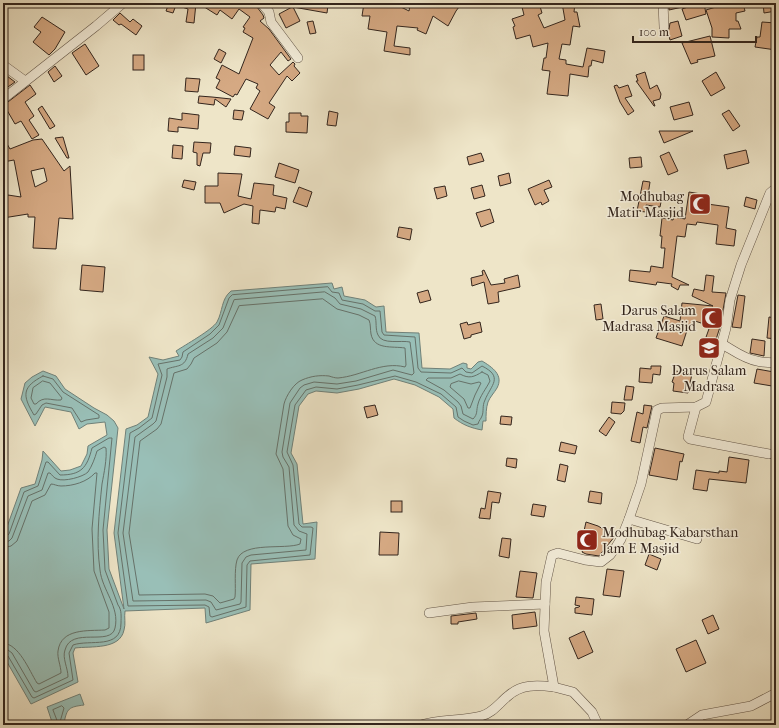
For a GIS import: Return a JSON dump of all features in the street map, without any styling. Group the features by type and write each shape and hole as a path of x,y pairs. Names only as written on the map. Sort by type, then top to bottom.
{"street":[{"path":"3,99 123,3"},
{"path":"261,3 269,12 271,22 298,58"},
{"path":"663,3 664,27"},
{"path":"3,66 25,81"},
{"path":"554,687 544,631 546,582 552,555 558,552 585,560 601,562 610,555 621,539 641,484 657,410 662,408 696,407 706,402 726,328 730,300 741,265 770,193 776,188"},
{"path":"722,344 743,357 758,362 768,361 776,363"},
{"path":"696,407 688,437 690,440 769,454"},
{"path":"629,519 698,539"},
{"path":"429,613 473,607 545,604"},
{"path":"421,725 464,720 483,716 492,711 518,689 540,685 573,692 592,712 598,725"},
{"path":"687,725 702,715 751,706 776,694"}],"water":[{"path":"332,283 334,289 342,287 344,296 365,300 376,307 384,306 386,332 419,333 422,368 450,369 463,363 467,364 467,368 471,369 478,362 482,361 490,366 498,375 499,383 488,402 486,409 486,421 483,421 482,430 467,426 454,418 453,409 439,397 415,385 394,379 359,389 337,393 316,391 308,394 299,406 291,453 297,464 303,524 317,522 315,559 251,564 250,610 206,623 205,608 125,611 124,630 117,641 104,646 75,648 73,653 78,682 31,704 3,655 3,538 21,488 35,484 43,451 61,471 70,470 81,466 87,454 88,446 107,435 105,422 87,424 79,429 71,412 45,407 35,426 21,399 25,383 43,371 56,376 65,389 107,415 114,421 118,428 107,530 109,569 124,609 114,533 126,429 137,425 148,417 158,374 149,357 163,360 179,356 176,351 204,333 217,322 225,298 231,291"},
{"path":"80,694 84,705 72,708 68,711 64,723 66,725 53,725 47,707"}],"building":[{"path":"169,3 196,3 194,23 186,22 188,9 176,5 173,13 166,11"},
{"path":"198,3 255,3 264,18 260,21 269,29 291,59 288,61 281,52 270,65 279,75 293,62 295,64 294,66 300,73 292,81 287,76 269,103 275,107 268,119 250,109 260,91 256,88 258,84 246,79 237,95 235,94 233,97 216,88 220,80 216,78 222,65 239,74 253,38 243,32 245,28 243,27 250,17 239,9 232,19 220,10 217,15"},
{"path":"289,3 313,3 328,5 327,13 293,7 300,21 286,28 279,14 292,7 289,7"},
{"path":"364,3 379,3 379,5 391,6 393,3 409,11 410,5 424,7 427,3 462,3 448,26 433,16 426,34 417,30 418,28 397,26 394,46 410,48 410,55 384,51 387,32 368,29 370,16 362,16"},
{"path":"521,3 539,3 542,13 538,15 544,28 565,20 562,3 575,3 574,12 577,12 580,27 573,26 570,45 562,44 559,59 566,60 566,64 583,67 587,48 605,51 603,63 592,60 591,66 589,66 588,77 570,74 568,96 547,94 550,71 542,70 544,58 546,58 548,43 533,47 530,35 516,39 513,27 515,26 512,19 524,15"},
{"path":"669,3 687,3 687,6 669,10"},
{"path":"697,3 704,3 706,14 686,20 682,9"},
{"path":"729,3 743,3 745,11 736,13 736,21 738,21 741,29 729,29 729,38 712,37 712,28 706,10"},
{"path":"763,3 776,3 776,11 764,13"},
{"path":"120,13 130,22 133,19 142,26 136,35 113,20"},
{"path":"42,17 65,32 55,49 49,55 33,42 41,32 34,27"},
{"path":"313,21 316,33 310,34 307,22"},
{"path":"678,21 682,36 670,40 668,32 670,23"},
{"path":"762,22 776,23 776,50 755,47 757,37 760,37"},
{"path":"710,36 715,56 697,60 698,62 691,64 682,43"},
{"path":"85,44 99,66 86,75 72,53"},
{"path":"219,49 226,53 221,63 214,59"},
{"path":"133,55 144,55 144,70 133,70"},
{"path":"55,66 62,76 54,82 48,72"},
{"path":"645,72 650,89 657,85 661,94 660,99 653,101 655,106 636,81 638,81 636,75"},
{"path":"716,72 725,88 711,96 702,81"},
{"path":"3,73 15,82 5,89 3,88"},
{"path":"186,78 200,79 198,92 185,91"},
{"path":"30,85 36,94 25,102 34,116 29,120 39,135 32,139 21,121 15,124 4,105"},
{"path":"617,85 619,88 628,85 632,96 625,98 634,111 628,115 620,102 614,86"},
{"path":"199,96 231,99 226,107 215,99 214,105 198,103"},
{"path":"689,102 693,115 674,120 670,107"},
{"path":"42,106 55,126 50,129 38,109"},
{"path":"234,110 244,111 242,120 233,119"},
{"path":"729,110 740,126 733,131 722,114"},
{"path":"329,111 338,113 336,126 327,125"},
{"path":"182,113 199,115 198,129 178,127 178,132 168,131 169,118 182,120"},
{"path":"289,113 301,113 301,116 308,116 307,133 286,132 286,122 289,122"},
{"path":"659,131 693,131 664,143"},
{"path":"3,137 10,149 33,140 42,139 64,171 70,166 73,219 59,218 56,249 33,248 35,217 28,217 28,214 3,218 3,198 7,197 8,195 21,197 14,160 3,162","holes":["44,168 47,181 35,187 31,171"]},
{"path":"63,137 69,158 67,158 55,138"},
{"path":"194,142 211,143 210,153 203,153 200,166 197,165 197,153 193,152"},
{"path":"173,145 183,146 182,159 172,158"},
{"path":"235,146 251,148 250,157 234,155"},
{"path":"746,150 749,163 727,169 724,155"},
{"path":"669,152 678,171 668,175 660,156"},
{"path":"481,153 484,161 469,165 467,157"},
{"path":"641,157 642,167 630,168 629,158"},
{"path":"279,163 299,170 295,183 275,177"},
{"path":"218,173 242,174 238,196 251,199 254,183 274,185 273,195 287,198 285,209 276,207 275,212 260,210 259,224 252,223 253,206 244,204 224,213 220,203 205,203 205,186 218,186"},
{"path":"509,173 511,183 500,186 498,176"},
{"path":"184,180 196,182 194,190 182,187"},
{"path":"549,180 552,187 544,190 549,201 542,205 541,202 535,205 528,189"},
{"path":"643,181 650,182 648,195 662,197 660,207 646,205 646,212 637,211"},
{"path":"482,185 485,196 474,199 471,188"},
{"path":"445,186 447,196 437,199 434,188"},
{"path":"299,187 312,192 307,207 293,202"},
{"path":"689,192 701,194 700,203 729,207 726,228 736,230 734,246 716,244 718,225 697,222 696,225 687,224 685,237 677,236 672,277 689,285 680,285 678,290 671,286 672,284 657,282 656,285 629,281 630,270 650,272 651,266 663,268 665,248 661,248 662,236 660,236 662,218 673,220 674,217 685,219"},
{"path":"746,197 757,200 755,209 744,206"},
{"path":"490,209 494,222 481,227 476,213"},
{"path":"399,227 412,229 410,240 397,237"},
{"path":"82,265 105,267 103,292 80,290"},
{"path":"484,270 491,285 505,283 504,279 518,275 520,287 498,292 499,302 488,304 484,282 472,286 471,278 483,275 482,271"},
{"path":"706,275 714,276 712,292 726,293 720,327 710,358 700,354 710,326 695,321 693,326 689,324 682,346 656,338 664,316 680,321 682,303 713,306 692,296 694,289 704,291"},
{"path":"428,290 431,300 420,303 417,293"},
{"path":"738,295 745,296 741,328 732,327"},
{"path":"601,304 603,319 596,320 594,305"},
{"path":"769,317 776,318 776,339 767,338"},
{"path":"467,322 468,325 480,322 482,332 464,339 460,324"},
{"path":"752,339 765,341 764,356 750,353"},
{"path":"651,366 661,366 660,375 653,374 652,383 639,382 640,368 651,369"},
{"path":"757,369 774,372 772,386 754,383"},
{"path":"676,371 692,374 690,383 692,384 688,393 673,391 674,383 672,382"},
{"path":"626,386 634,387 632,400 624,400"},
{"path":"612,402 625,403 624,411 621,414 611,413"},
{"path":"375,405 378,415 367,418 364,407"},
{"path":"644,405 652,406 647,428 643,427 640,443 631,441 637,412 643,414"},
{"path":"501,416 512,417 511,425 500,424"},
{"path":"609,417 615,422 606,436 599,431"},
{"path":"561,442 577,446 575,454 559,451"},
{"path":"655,448 684,454 682,462 680,461 677,480 649,475"},
{"path":"729,457 749,460 746,483 709,479 707,491 693,489 696,470 719,473 719,471 727,472"},
{"path":"507,458 517,459 516,468 506,466"},
{"path":"560,464 568,466 565,482 557,480"},
{"path":"488,491 501,493 499,503 492,502 490,519 479,518 481,508 485,509"},
{"path":"590,491 602,493 601,504 588,502"},
{"path":"391,501 402,501 402,512 391,512"},
{"path":"533,504 546,506 544,517 531,515"},
{"path":"586,522 598,526 615,536 599,556 582,552 591,535 584,531"},
{"path":"380,532 399,533 398,555 379,555"},
{"path":"502,538 511,539 509,558 499,556"},
{"path":"649,554 661,559 657,570 645,565"},
{"path":"607,569 624,571 620,597 603,595"},
{"path":"520,571 537,573 533,598 516,597"},
{"path":"576,597 594,599 592,615 575,613 575,608 580,606 575,605"},
{"path":"535,612 537,626 513,629 512,615"},
{"path":"476,613 477,619 458,622 458,624 451,624 451,616"},
{"path":"713,615 719,629 708,634 702,620"},
{"path":"584,631 593,652 578,659 569,638"},
{"path":"696,640 706,663 686,672 676,649"}],"place":[{"name":"Modhubag Matir Masjid","path":"700,204"},
{"name":"Darus Salam Madrasa Masjid","path":"712,318"},
{"name":"Darus Salam Madrasa","path":"709,348"},
{"name":"Modhubag Kabarsthan Jam E Masjid","path":"587,540"}]}
